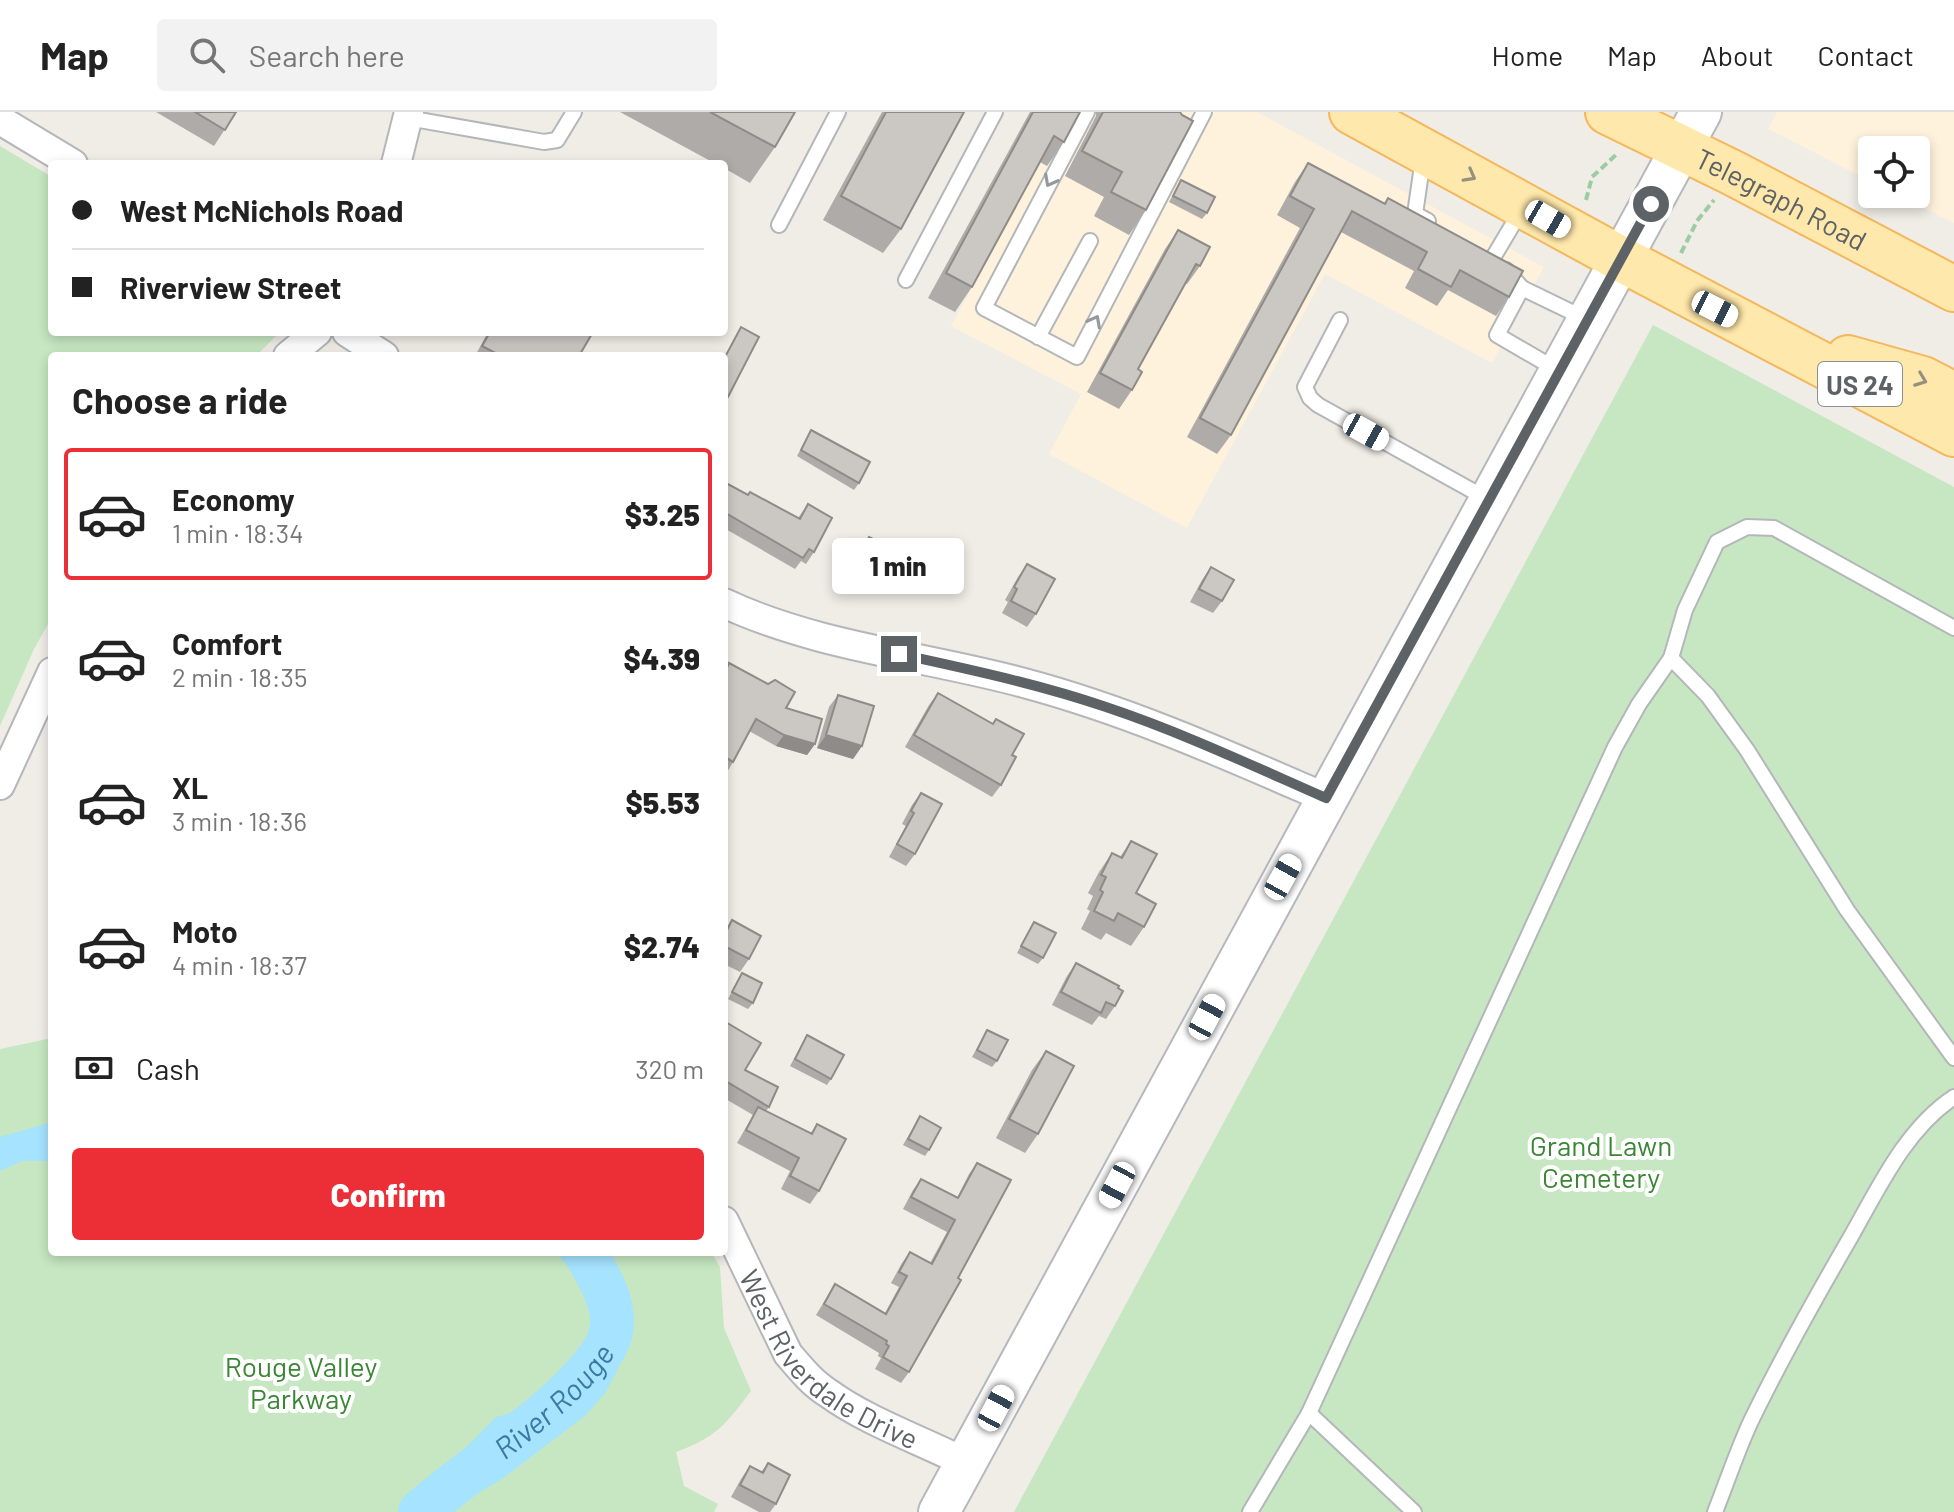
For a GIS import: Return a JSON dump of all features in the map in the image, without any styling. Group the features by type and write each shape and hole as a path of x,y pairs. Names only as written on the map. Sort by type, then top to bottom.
{"main road":[{"path":"1352,112 1765,334"},
{"name":"Telegraph Road","path":"1615,130 1692,130 1954,289"},
{"path":"939,1512 1692,130"},
{"name":"US 24","path":"1765,334 1923,379 1954,395"},
{"name":"US 24","path":"1765,334 1954,434"}],"street":[{"path":"397,160 408,115"},
{"path":"0,120 66,160"},
{"path":"293,352 312,336"},
{"path":"353,336 378,352"},
{"path":"728,604 806,632 1023,682 1105,706 1169,730 1326,798"},
{"path":"0,785 48,681"},
{"name":"West Riverdale Drive","path":"728,1229 788,1354 803,1371 826,1392 854,1409 966,1463"}],"lane":[{"path":"408,115 544,142 557,140 574,112"},
{"path":"779,225 838,112"},
{"path":"906,280 995,112"},
{"path":"1087,112 984,308 1077,357 1196,118"},
{"path":"1424,150 1415,214 1441,228"},
{"path":"1524,205 1487,253 1522,288 1587,319"},
{"path":"1038,337 1090,241"},
{"path":"1522,288 1497,335 1559,371"},
{"path":"1340,320 1305,387 1310,398 1489,500"},
{"path":"1250,1512 1309,1413 1615,747 1639,704 1671,658 1685,610 1717,542 1747,527 1774,528 1954,628"},
{"path":"1671,658 1708,696 1747,750 1847,910 1954,1058"},
{"path":"1715,1512 1750,1424 1797,1331 1857,1225 1897,1156 1939,1107 1954,1097"},
{"path":"1309,1413 1414,1512"}],"path":[{"path":"1584,207 1592,177 1615,130"},
{"path":"1678,259 1697,221 1715,200"}],"shaded area":[{"path":"1068,112 1257,112 1544,267 1492,363 1325,274 1187,528 1049,454 1081,394 951,326"},
{"path":"1777,112 1954,112 1954,223 1924,208 1930,208 1930,136 1858,136 1858,175 1768,129"}],"green space":[{"path":"0,146 48,175 48,336 276,336 260,352 48,352 48,624 0,726"},
{"name":"Grand Lawn Cemetery","path":"1653,325 1954,487 1954,1512 1014,1512"},
{"name":"Rouge Valley Parkway","path":"48,1039 48,1256 713,1256 720,1267 724,1328 751,1391 720,1428 702,1441 676,1452 684,1486 718,1504 714,1512 0,1512 0,1049"}],"water":[{"path":"48,1123 48,1161 22,1161 0,1171 0,1137"},
{"path":"559,1256 608,1256 622,1275 630,1294 631,1322 616,1373 605,1393 586,1415 502,1479 452,1512 401,1512 433,1486 496,1417 515,1412 534,1416 559,1412 583,1396 598,1371 607,1329 606,1314"}],"building":[{"path":"195,112 236,112 225,130"},
{"path":"710,112 795,112 775,147"},
{"path":"886,112 964,112 901,229 841,196"},
{"path":"1033,112 1080,112 1064,142 1054,136 972,287 946,273"},
{"path":"1103,112 1180,112 1193,121 1146,210 1111,192 1122,172 1082,151"},
{"path":"1308,163 1385,204 1388,198 1523,271 1509,297 1460,270 1451,287 1418,269 1427,252 1352,211 1231,435 1200,418 1314,209 1290,196"},
{"path":"1181,180 1215,197 1207,213 1173,196"},
{"path":"1178,230 1210,247 1200,266 1196,264 1138,369 1142,372 1132,390 1100,373"},
{"path":"741,327 759,337 728,397 728,352"},
{"path":"488,336 591,336 581,352 493,352 482,346"},
{"path":"811,430 870,462 859,483 801,450"},
{"path":"728,484 748,495 750,492 800,519 808,504 832,518 814,552 809,549 803,558 728,514"},
{"path":"869,537 897,551 885,574 880,576 859,565 860,562 856,560"},
{"path":"1027,564 1055,579 1036,614 1011,601 1017,589 1014,587"},
{"path":"1211,567 1234,580 1222,601 1199,589"},
{"path":"729,663 768,684 775,680 795,692 786,708 822,719 815,744 784,735 756,719 733,762 728,759"},
{"path":"938,693 993,724 996,719 1024,734 1001,785 914,735"},
{"path":"838,695 874,706 862,746 826,735"},
{"path":"921,793 942,804 915,854 897,844"},
{"path":"1131,841 1157,854 1136,893 1156,904 1144,927 1118,913 1114,921 1094,911 1106,877 1101,875 1112,853 1122,858"},
{"path":"732,920 761,936 749,959 728,948 728,928"},
{"path":"1034,922 1056,933 1043,958 1021,946"},
{"path":"1076,963 1119,986 1123,991 1115,1006 1106,1002 1101,1013 1061,992"},
{"path":"742,973 762,983 753,1003 732,992"},
{"path":"728,1023 761,1043 745,1070 778,1087 769,1107 728,1082"},
{"path":"987,1030 1008,1040 997,1061 977,1050"},
{"path":"807,1035 844,1055 831,1079 795,1059"},
{"path":"1046,1051 1074,1066 1038,1134 1009,1119"},
{"path":"758,1107 812,1134 817,1124 846,1139 819,1191 790,1176 799,1158 746,1130"},
{"path":"920,1116 941,1128 929,1150 908,1139"},
{"path":"977,1163 1011,1180 958,1278 961,1280 909,1372 883,1357 889,1346 887,1341 824,1304 835,1284 886,1314 907,1276 899,1272 910,1252 932,1264 955,1220 911,1197 921,1179 958,1198"},
{"path":"768,1463 790,1475 776,1504 740,1485 750,1466 763,1473"}],"waterway":[{"name":"River Rouge","path":"420,1512 560,1400 586,1374 604,1349 612,1316 604,1288 587,1256"}],"route":[{"path":"899,654 1023,682 1105,706 1169,730 1326,798 1651,204"}]}
